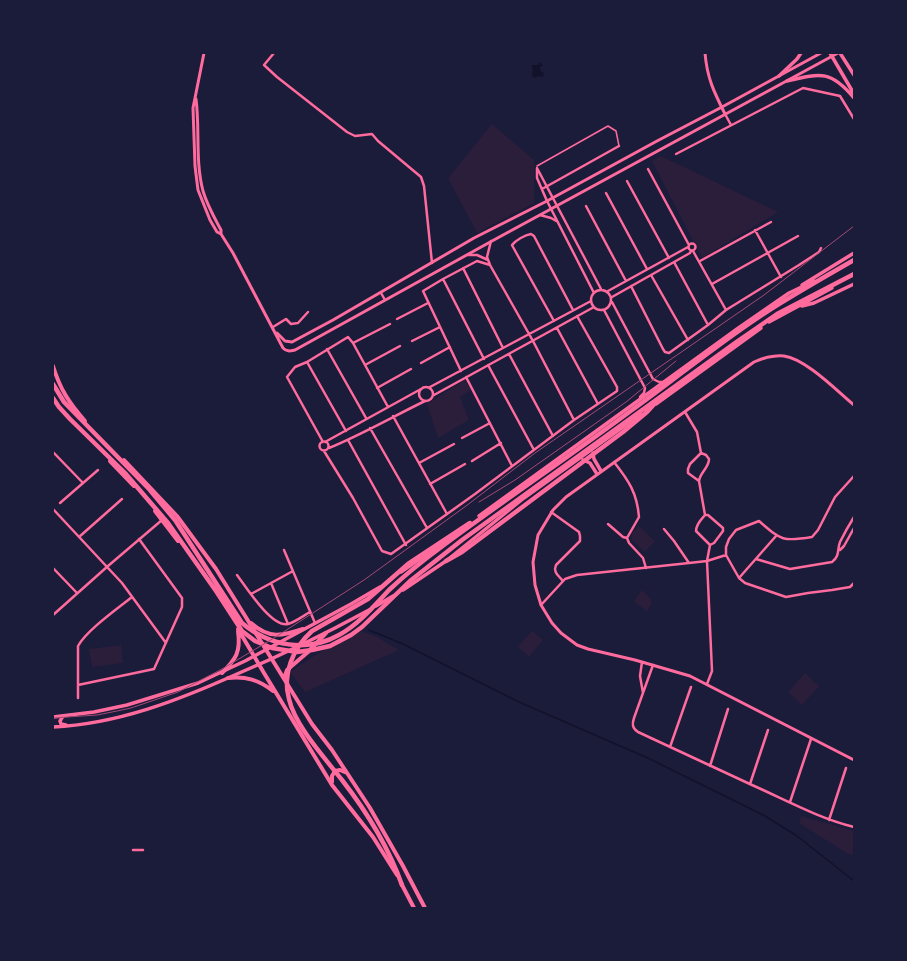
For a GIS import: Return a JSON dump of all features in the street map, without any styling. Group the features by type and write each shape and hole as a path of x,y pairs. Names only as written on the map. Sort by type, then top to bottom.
{"highway":[{"path":"53,386 64,402 149,489 175,520 242,623 252,631 275,642 308,645 339,635 357,622 408,574 442,546 634,409 731,336 772,308 854,260"},
{"path":"53,398 70,419 125,473 168,524 216,591 242,631 255,641 272,648 297,652 312,650 330,646 351,635 362,627 426,567 468,535 735,343 777,314 854,275"},
{"path":"446,561 462,552 623,432 647,412 664,394"},
{"path":"402,885 395,865 380,835 360,804 304,730 294,713 288,699 287,682 290,665 296,650 305,637 368,599 419,556 458,530 492,510"}],"main road":[{"path":"778,76 797,59 801,53"},
{"path":"839,53 854,75"},
{"path":"831,55 854,94"},
{"path":"788,81 814,76 826,76 836,80 844,86 854,98"},
{"path":"53,717 88,713 127,704 163,695 198,683 222,673 370,593 412,565 737,329 789,293 854,253"},
{"path":"789,293 854,260"},
{"path":"53,727 71,726 130,715 209,688 326,633 402,591 446,561 524,498 771,321 854,275"},
{"path":"796,307 814,303 854,284"},
{"path":"53,366 67,399 84,420 144,480 177,516 216,569 312,724 332,750 376,818 425,908"},
{"path":"53,386 56,384 57,378"},
{"path":"53,401 152,506 190,555 237,627 332,785 372,837 402,885 414,908"},
{"path":"596,446 593,457 601,471"},
{"path":"575,462 582,460 590,463 597,474"},
{"path":"248,620 258,628 275,635 303,629"},
{"path":"222,673 234,660 237,654 240,644 237,627"},
{"path":"284,679 287,670 308,652 326,633"},
{"path":"281,640 278,646 279,648 282,651 288,651"},
{"path":"228,678 254,679 277,694"},
{"path":"88,713 97,715 98,717 95,721"},
{"path":"63,716 60,723 71,726"},
{"path":"332,785 332,776 335,771 342,771 348,774"}],"street":[{"path":"204,53 196,97 198,158 202,184 208,205 221,230 221,234 274,328 283,348 290,351 295,350 492,240 788,81 831,55 839,53"},
{"path":"274,53 264,65 277,77 347,132 355,136 372,134 378,141 421,177 424,186 432,263"},
{"path":"705,53 707,69 713,90 731,125"},
{"path":"274,328 285,341 292,342 381,293 474,238 547,201 657,140 722,107 821,53"},
{"path":"676,154 803,88 840,96 854,119"},
{"path":"542,189 619,146"},
{"path":"537,167 556,206 601,289"},
{"path":"537,167 537,178 547,201 594,293"},
{"path":"648,169 689,244 689,249 693,251 700,261 726,310"},
{"path":"627,181 669,258"},
{"path":"606,193 647,269"},
{"path":"559,211 562,203"},
{"path":"586,206 626,281"},
{"path":"540,215 558,222"},
{"path":"700,261 771,222"},
{"path":"755,230 781,277"},
{"path":"554,321 512,245 514,242 531,234 534,236 573,310"},
{"path":"712,284 798,236"},
{"path":"492,240 487,257 490,265 533,341 574,420"},
{"path":"612,297 693,251 696,246 689,244"},
{"path":"608,291 669,258 689,244"},
{"path":"631,286 665,352 669,353 726,310 781,277 819,252 821,248"},
{"path":"466,255 477,255 488,260"},
{"path":"461,371 423,291 477,261 490,265"},
{"path":"674,262 708,325"},
{"path":"463,268 503,348"},
{"path":"651,275 688,340"},
{"path":"443,279 484,359"},
{"path":"594,307 434,395 430,400 393,416 327,450 320,448 323,442 346,431 366,418 424,386 430,387 554,321 591,300 594,293 601,289 608,291 612,297 612,302 653,379 658,382 666,381"},
{"path":"381,293 385,300"},
{"path":"591,300 594,307 600,310 604,310 609,307 612,302"},
{"path":"397,319 428,303"},
{"path":"604,310 645,388 644,393 634,405"},
{"path":"274,328 286,319 291,324 298,323 308,312"},
{"path":"388,407 353,343 348,337 307,362 295,367 287,377 323,442 328,444 327,450 330,459 382,551 391,554 406,545 574,420 618,391 577,316"},
{"path":"353,343 390,324"},
{"path":"412,341 440,328"},
{"path":"557,328 598,404"},
{"path":"365,365 400,346"},
{"path":"421,363 450,347"},
{"path":"327,349 366,418"},
{"path":"509,354 553,436"},
{"path":"854,405 801,362 784,356 774,356 754,362 566,497 551,512 538,535 533,562 535,585 541,605 552,623 561,633 577,645 690,676 854,760"},
{"path":"307,362 346,431"},
{"path":"488,365 534,450"},
{"path":"377,388 411,369"},
{"path":"466,377 512,466"},
{"path":"430,387 434,395"},
{"path":"421,389 420,396 425,401"},
{"path":"685,412 697,432 701,453 709,459 709,462 699,476 705,515"},
{"path":"393,416 447,514"},
{"path":"462,438 490,423"},
{"path":"370,428 427,528"},
{"path":"348,440 406,545"},
{"path":"472,461 501,443"},
{"path":"419,463 454,444"},
{"path":"53,452 83,483"},
{"path":"699,481 688,473 688,469 701,453"},
{"path":"614,462 625,475 635,493 638,508 639,517 627,538"},
{"path":"430,484 465,464"},
{"path":"60,503 98,470"},
{"path":"854,476 835,497 818,530 812,537 788,540 776,536 759,520 736,530 729,539 726,547 726,555 739,578 745,583 786,597 850,587 854,584"},
{"path":"79,537 122,499"},
{"path":"53,509 108,566 166,644"},
{"path":"551,512 579,532 580,536 580,541 554,568 555,573 562,580"},
{"path":"705,515 698,523 696,531 710,544"},
{"path":"705,515 708,515 723,528 721,536 714,543 710,544"},
{"path":"756,558 790,569 832,562 839,550 839,544 854,517"},
{"path":"53,616 77,593 162,520"},
{"path":"608,524 623,537 627,538 643,558 646,568"},
{"path":"839,550 844,546 854,528"},
{"path":"664,529 689,564"},
{"path":"739,578 776,536"},
{"path":"78,685 150,670 155,667 182,607 183,601 139,539"},
{"path":"707,684 712,671 707,560 710,544"},
{"path":"284,550 315,623"},
{"path":"541,605 562,580 578,575 689,564 726,555"},
{"path":"53,568 77,593"},
{"path":"251,594 293,571"},
{"path":"237,575 271,618 281,624 288,624 310,612"},
{"path":"271,583 288,624"},
{"path":"78,698 77,653 81,642 95,628 132,597"},
{"path":"642,662 640,676 643,693"},
{"path":"653,665 632,724 634,729 710,766 829,820 854,827"},
{"path":"670,747 691,687"},
{"path":"710,766 728,709"},
{"path":"750,784 768,730"},
{"path":"790,802 811,739"},
{"path":"829,820 846,768"},
{"path":"133,850 143,850"}],"lane":[{"path":"537,167 608,126 616,131 619,146"}],"shaded area":[{"path":"540,62 543,65 540,67 541,72 544,73 543,77 538,76 534,78 532,75 532,65 538,65"},
{"path":"492,124 534,160 534,203 477,233 448,178"},
{"path":"661,156 778,212 702,258 652,161"},
{"path":"465,380 471,390 460,397 469,420 438,438 427,404"},
{"path":"639,526 655,541 645,552 632,540 632,533"},
{"path":"642,590 650,598 652,603 647,612 634,601"},
{"path":"362,631 377,637 399,650 305,692 290,672 317,654"},
{"path":"532,631 543,640 529,657 518,647"},
{"path":"121,645 123,663 92,667 89,649"},
{"path":"805,673 819,686 802,705 788,692"},
{"path":"801,816 854,831 854,855 848,854 799,823"}],"waterway":[{"path":"369,630 403,644 519,702 648,758 765,816 797,836 854,881"}],"tram line":[{"path":"53,718 97,715 117,711 131,708 178,692 222,669 274,638 364,580 466,506 535,453 764,295 854,226"},
{"path":"479,502 515,480 626,402 676,361"}]}
